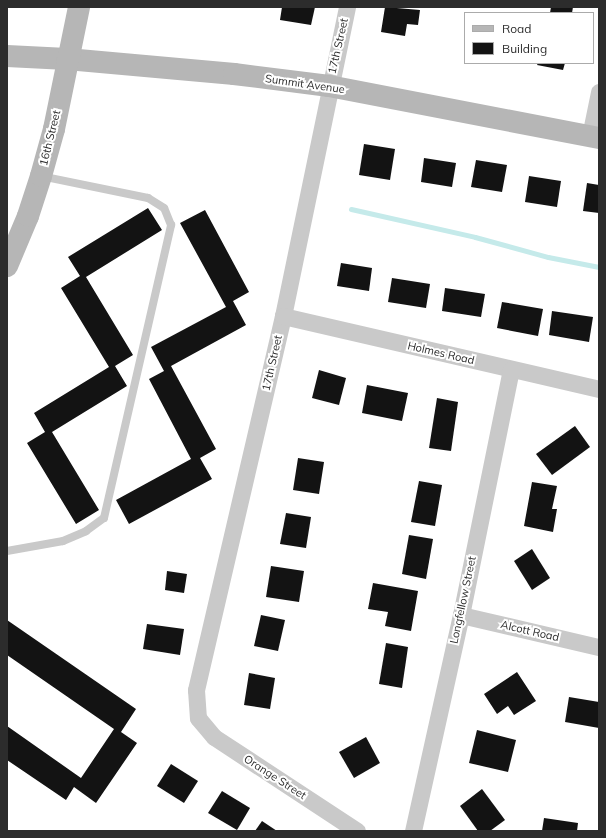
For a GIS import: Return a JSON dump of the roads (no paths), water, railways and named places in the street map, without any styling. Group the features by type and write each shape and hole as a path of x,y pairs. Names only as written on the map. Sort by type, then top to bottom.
{"main road":[{"name":"16th Street","path":"7,266 28,216 41,176 54,129 67,59 79,7"},
{"name":"Summit Avenue","path":"7,56 67,59 234,74 329,86 595,137"}],"street":[{"name":"17th Street","path":"198,718 196,690 283,316 329,86 347,7"},
{"path":"595,137 599,92"},
{"name":"Holmes Road","path":"283,316 599,389"},
{"name":"Longfellow Street","path":"413,831 461,615 511,369"},
{"name":"Alcott Road","path":"461,615 599,647"},
{"name":"Orange Street","path":"198,718 214,737 357,831"}],"lane":[{"path":"7,551 63,541 86,531 104,518 171,225 164,208 148,198 41,176"}],"waterway":[{"path":"351,209 475,237 548,257 599,267"}]}
